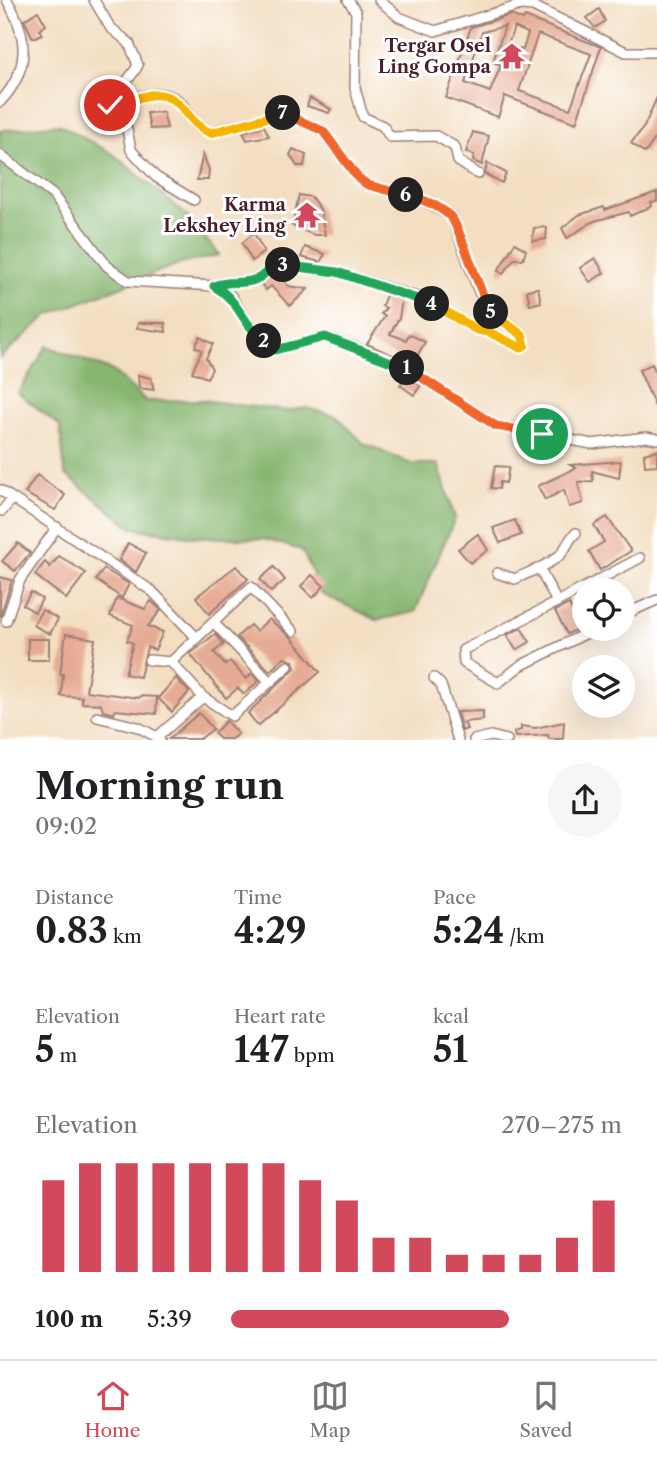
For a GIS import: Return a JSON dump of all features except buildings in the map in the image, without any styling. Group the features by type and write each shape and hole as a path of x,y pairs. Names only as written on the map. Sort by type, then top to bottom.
{"street":[{"path":"0,102 17,81 24,62 22,40 7,0"},
{"path":"94,0 110,27 129,43 138,65 130,82 115,92 110,105"},
{"path":"348,0 356,12 355,88 363,117 383,125 390,137 436,136 456,147 458,161 478,174"},
{"path":"379,0 399,17 435,31 521,5 533,6 626,52 657,52"},
{"path":"110,105 163,93 177,99 192,122 211,133 255,123 283,113 323,131 358,178 368,185 419,198 452,217 479,292 491,312 522,335 525,345 521,348 489,332 477,330 420,298 337,272 279,264 260,277 245,282 225,280 214,286"},
{"path":"110,105 127,129 131,150 156,177 194,200"},
{"path":"0,155 52,195 107,266 128,281 214,286 231,296 254,333 275,350 325,337 401,364 496,426 592,444 646,437 657,439"},
{"path":"0,490 152,591 197,636"},
{"path":"2,511 12,499"},
{"path":"6,621 20,580 57,527"},
{"path":"497,573 515,579 540,568 561,554 568,539 576,533"},
{"path":"572,640 520,666 498,683 464,663 463,650 640,558"},
{"path":"540,568 557,602"},
{"path":"171,662 251,587 293,631"},
{"path":"635,610 657,600"},
{"path":"214,623 270,682"},
{"path":"149,660 171,662 203,697 232,716 289,666"},
{"path":"434,678 441,685 458,740"},
{"path":"97,717 138,727 158,738 203,697"},
{"path":"474,740 491,736 507,740"}],"green space":[{"path":"59,124 113,154 186,215 219,255 176,265 48,315 0,358 0,131"},
{"path":"47,346 113,371 146,401 203,400 285,411 306,408 337,416 363,443 411,464 438,464 455,518 415,612 377,620 322,594 302,550 264,539 196,537 132,528 65,474 60,426 18,393"}],"place":[{"name":"Tergar Osel Ling Gompa","path":"512,56"},
{"name":"Karma Lekshey Ling","path":"307,215"}],"route":[{"path":"110,105 163,93 177,99 192,122 211,133 255,123 283,113 323,131 358,178 368,185 419,198 452,217 479,292 491,312 522,335 525,345 521,348 489,332 477,330 420,298 337,272 279,264 272,265 260,277 245,282 225,280 214,286 231,296 254,333 275,350 289,348 317,337 342,341 401,364 496,426 542,434"}]}
